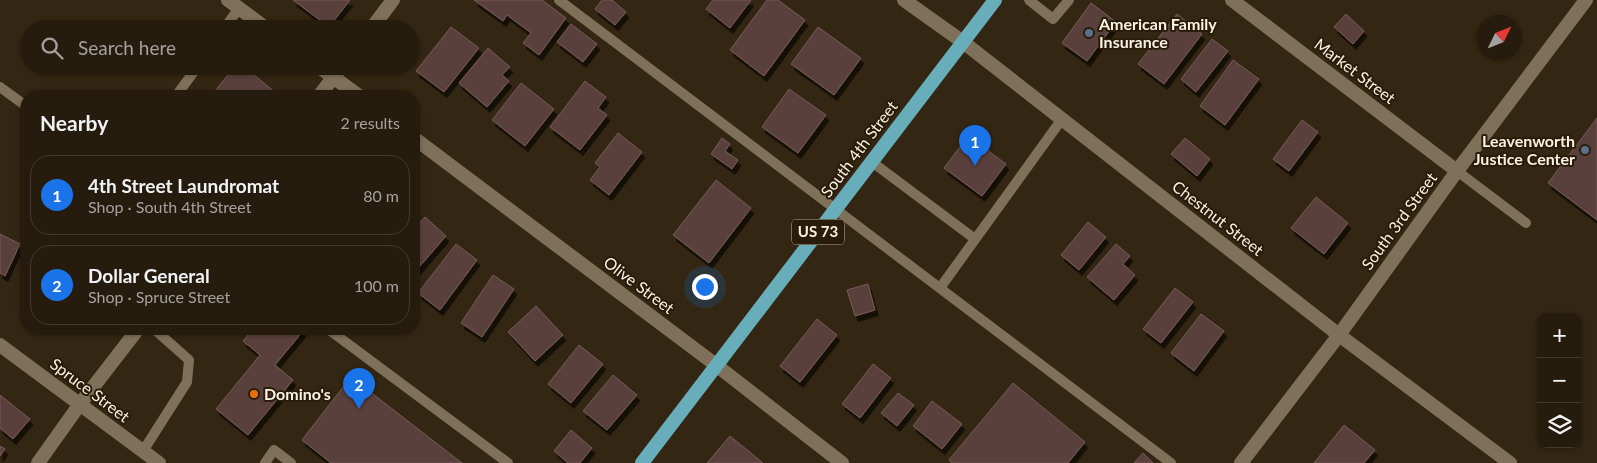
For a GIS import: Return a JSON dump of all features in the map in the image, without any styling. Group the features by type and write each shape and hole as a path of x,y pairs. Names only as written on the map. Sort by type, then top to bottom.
{"highway":[{"name":"South 4th Street","path":"642,463 995,0"}],"street":[{"path":"378,20 393,0"},
{"name":"Chestnut Street","path":"904,0 963,42 1339,335 1510,463"},
{"name":"Market Street","path":"1232,0 1457,171"},
{"name":"South 3rd Street","path":"1241,463 1339,335 1457,171 1584,1"},
{"path":"234,4 255,20"},
{"path":"324,90 336,75"},
{"path":"341,75 354,90"},
{"name":"Olive Street","path":"420,143 716,365 842,463"},
{"path":"38,463 80,404 133,335"},
{"name":"Spruce Street","path":"0,345 159,463"}],"lane":[{"path":"559,0 1171,463"},
{"path":"1029,0 1053,19 1069,0"},
{"path":"228,20 234,4"},
{"path":"180,90 191,75"},
{"path":"0,87 20,102"},
{"path":"940,288 1062,119"},
{"path":"872,162 975,239"},
{"path":"1457,171 1526,223"},
{"path":"143,451 187,382 189,360 161,335"},
{"path":"336,335 508,463"},
{"path":"265,463 274,450 291,463"}],"building":[{"path":"293,0 350,0 334,20 320,20"},
{"path":"474,0 542,0 566,18 539,55 523,43 531,33 507,15 503,21"},
{"path":"602,0 612,0 626,12 615,25 595,9"},
{"path":"713,0 751,0 730,28 706,9"},
{"path":"767,0 778,0 805,20 764,76 730,50"},
{"name":"American Family Insurance","path":"1091,3 1116,22 1087,61 1062,43"},
{"path":"1177,14 1202,34 1164,84 1138,64"},
{"path":"1346,14 1364,31 1353,44 1334,27"},
{"path":"571,24 597,44 583,62 557,42"},
{"path":"451,27 479,48 444,92 420,74 420,66"},
{"path":"818,27 861,58 834,95 791,64"},
{"path":"1212,39 1228,51 1196,92 1181,79"},
{"path":"488,48 510,67 502,75 509,81 487,107 459,83"},
{"path":"1233,60 1259,79 1225,125 1200,106"},
{"path":"228,75 254,75 272,90 216,90"},
{"path":"585,81 606,97 598,108 607,115 580,150 550,127"},
{"path":"521,83 554,109 525,146 492,120"},
{"path":"789,89 826,115 798,153 762,127"},
{"name":"Leavenworth Justice Center","path":"1597,118 1597,220 1548,183"},
{"path":"1302,120 1318,132 1289,171 1273,159"},
{"path":"618,133 642,152 609,195 590,180 600,167 595,163"},
{"path":"968,136 1006,164 982,196 944,168"},
{"path":"722,138 730,144 725,151 738,160 732,169 711,154"},
{"path":"1185,138 1210,159 1197,176 1171,154"},
{"path":"716,180 751,208 709,263 673,235"},
{"path":"1316,197 1348,223 1324,254 1291,228"},
{"path":"425,217 446,236 420,266 420,222"},
{"path":"1088,222 1106,237 1079,270 1061,255"},
{"path":"0,234 20,244 5,276 0,273"},
{"path":"456,244 477,260 440,310 420,295 420,290"},
{"path":"1116,244 1130,256 1123,264 1135,275 1114,300 1087,277"},
{"path":"493,275 514,289 482,337 461,323"},
{"path":"868,284 875,310 855,316 847,290"},
{"path":"1175,288 1193,302 1161,343 1143,329"},
{"path":"536,306 563,335 535,361 508,332"},
{"path":"1201,314 1224,331 1194,371 1171,353"},
{"path":"817,319 837,335 800,382 780,366"},
{"name":"Domino's","path":"248,335 300,335 275,365 293,380 248,435 216,409 260,355 243,341"},
{"path":"579,345 603,364 571,403 548,384"},
{"path":"873,364 891,378 860,418 842,404"},
{"path":"613,375 637,395 607,430 583,411"},
{"path":"351,377 462,463 331,463 302,440"},
{"path":"1013,383 1085,442 1068,463 952,463 949,460"},
{"path":"898,393 914,405 897,426 881,413"},
{"path":"0,395 30,419 13,439 0,428"},
{"path":"932,401 962,424 942,449 913,426"},
{"path":"1344,425 1375,450 1364,463 1314,463"},
{"path":"571,430 592,448 580,463 568,463 554,451"},
{"path":"730,436 763,463 707,463"},
{"path":"0,446 5,449 0,456"},
{"path":"1143,453 1153,463 1134,463"}],"place":[{"name":"American Family Insurance","path":"1089,33"},
{"name":"Leavenworth Justice Center","path":"1585,150"},
{"name":"4th Street Laundromat","path":"975,166"},
{"name":"Domino's","path":"254,394"},
{"name":"Dollar General","path":"359,409"}]}
